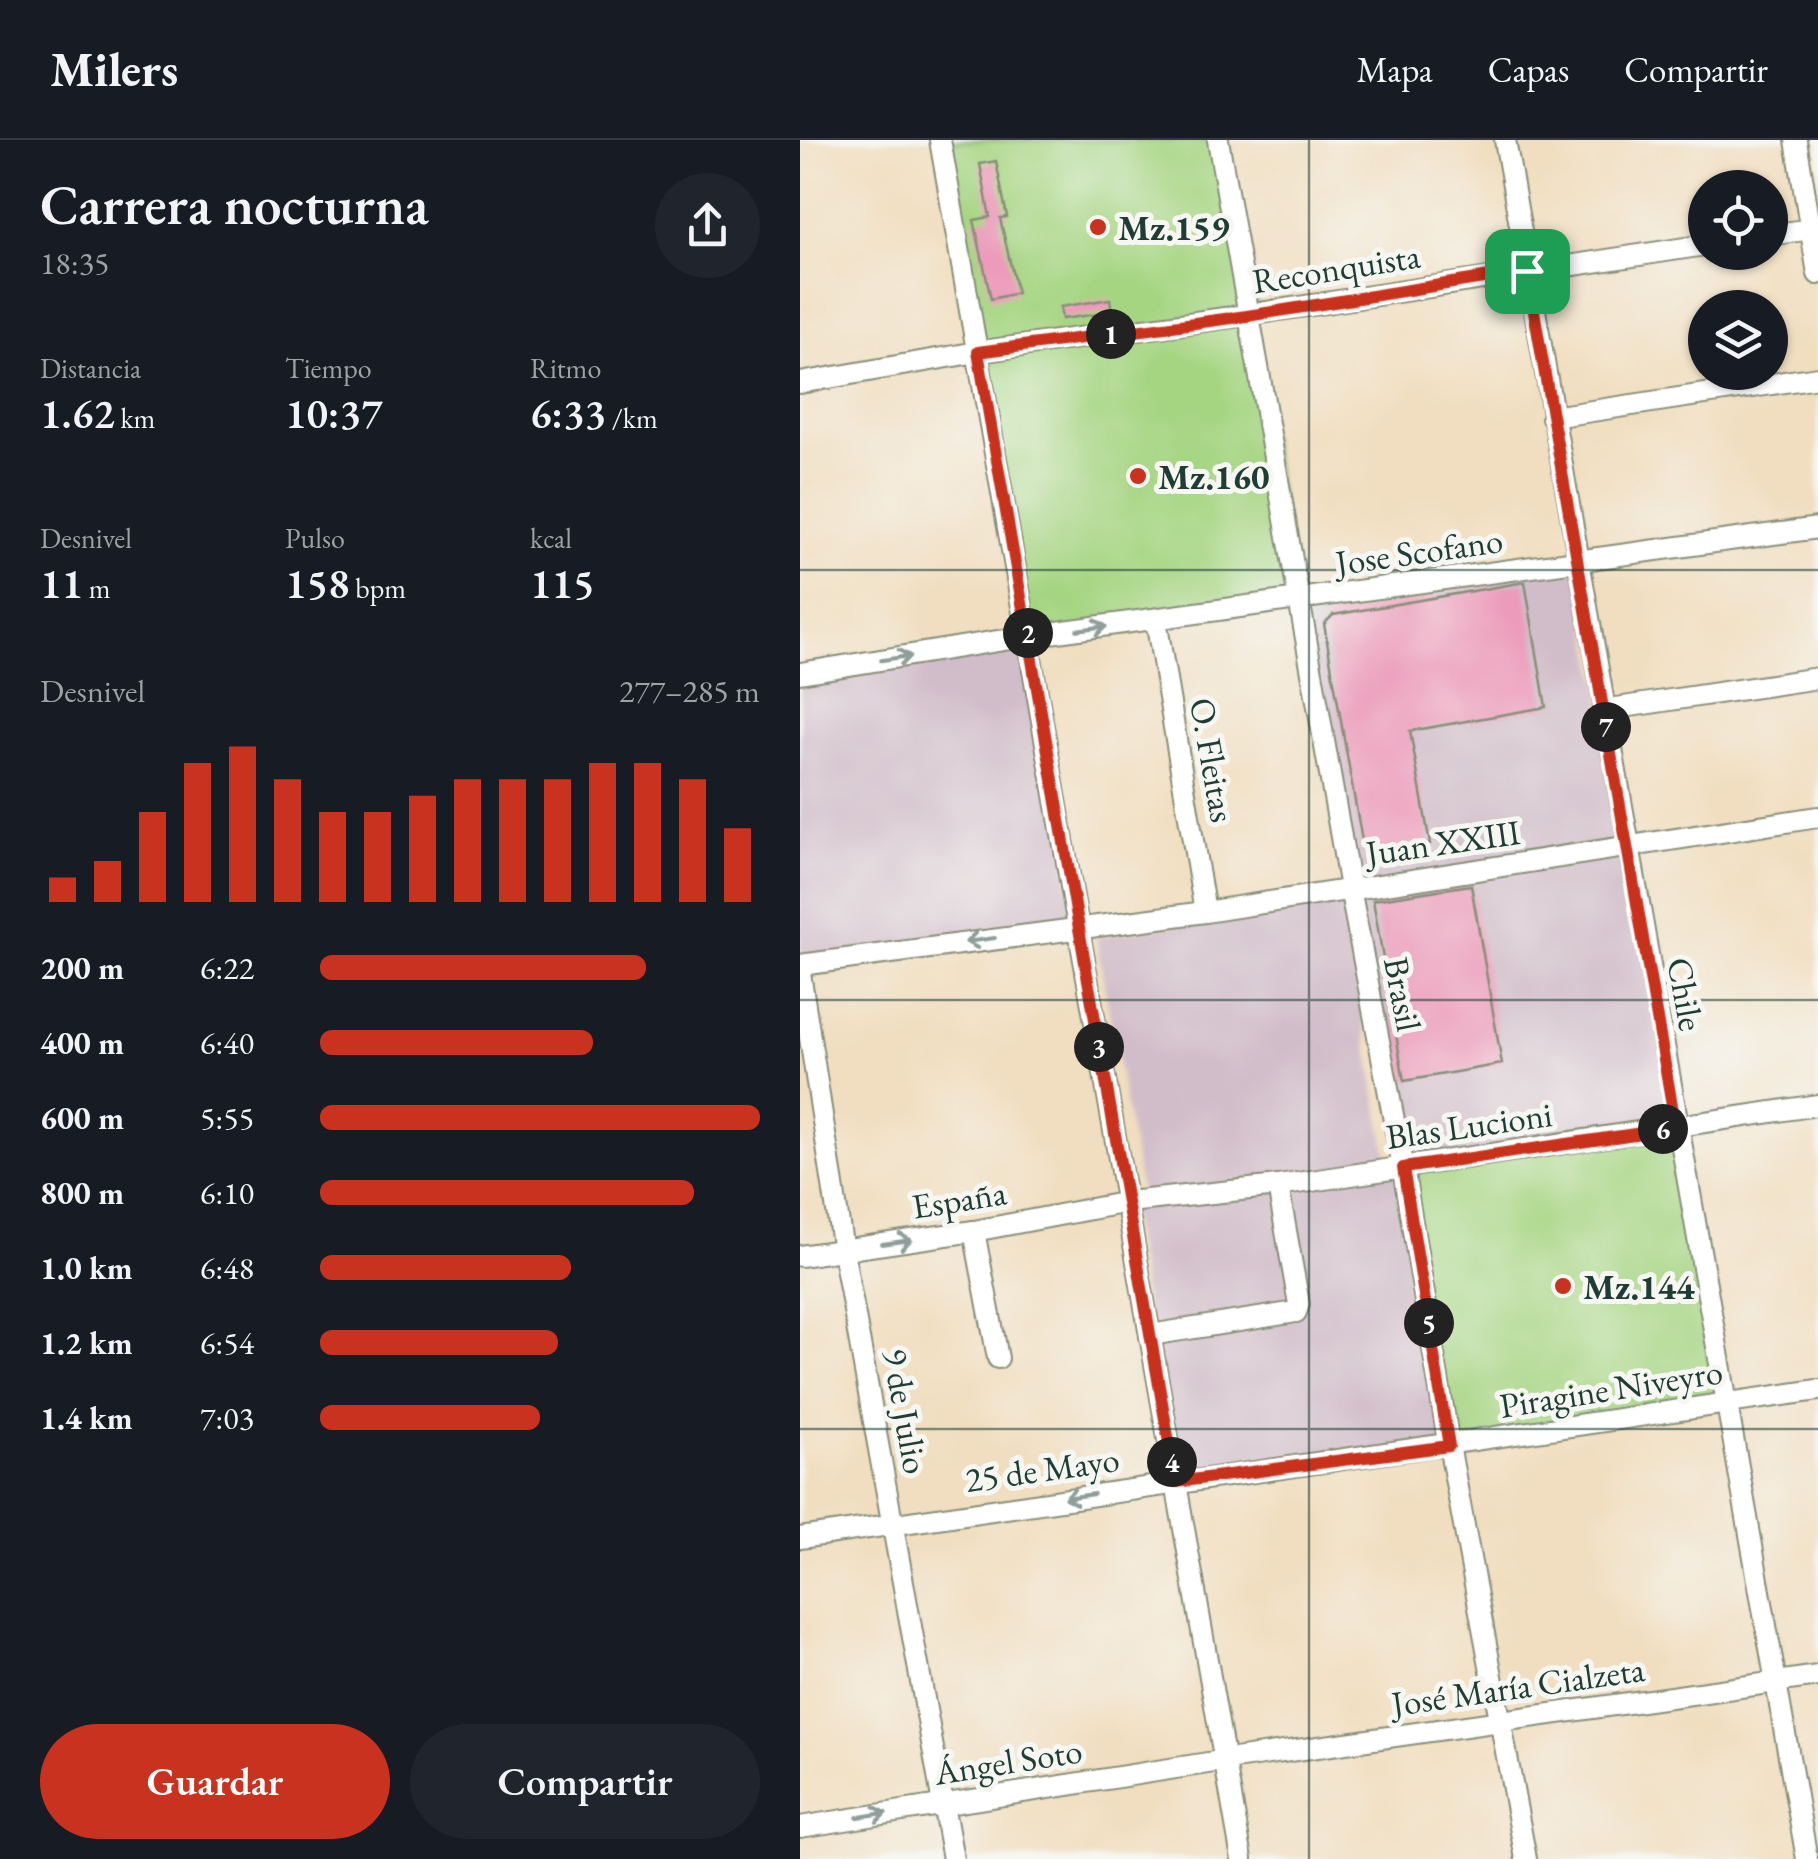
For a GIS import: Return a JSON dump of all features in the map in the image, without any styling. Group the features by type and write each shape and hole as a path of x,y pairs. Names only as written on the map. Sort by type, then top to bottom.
{"street":[{"path":"940,140 1242,1859"},
{"name":"Brasil","path":"1218,140 1526,1859"},
{"name":"Chile","path":"1504,140 1775,1681 1810,1830 1807,1859"},
{"path":"1796,140 1814,229 1818,274"},
{"path":"1788,233 1814,229"},
{"name":"Reconquista","path":"800,382 978,352 1247,316 1688,247"},
{"path":"1552,417 1818,377"},
{"name":"Jose Scofano","path":"800,673 1028,636 1818,528"},
{"name":"O. Fleitas","path":"1156,620 1205,912"},
{"path":"1603,710 1818,678"},
{"name":"Juan XXIII","path":"800,965 1205,912 1818,818"},
{"name":"9 de Julio","path":"800,973 844,1250 953,1859"},
{"name":"Blas Lucioni","path":"1128,1202 1278,1186 1818,1105"},
{"path":"1150,1335 1296,1312 1299,1304 1278,1186"},
{"name":"España","path":"800,1256 974,1232 1128,1202"},
{"path":"974,1232 998,1358"},
{"name":"Piragine Niveyro","path":"1176,1482 1449,1446 1818,1390"},
{"name":"25 de Mayo","path":"800,1538 1176,1482"},
{"name":"José María Cialzeta","path":"1226,1760 1818,1676"},
{"name":"Ángel Soto","path":"800,1827 1226,1760"}],"shaded area":[{"path":"1577,562 1676,1128 1449,1445 1176,1482 1128,1203 1403,1167 1298,601"},
{"path":"1028,636 1077,927 800,965 800,673"},
{"path":"1342,899 1388,1162 1141,1195 1096,937"}],"green space":[{"path":"940,140 1223,140 1259,313 1248,315 1298,601 1028,636"},
{"name":"Mz.144","path":"1676,1128 1725,1404 1449,1445 1403,1168"}],"building":[{"path":"996,161 1007,217 1000,218 1017,293 991,299 974,220 990,217 980,164"},
{"path":"1110,299 1112,312 1062,319 1060,307"},
{"path":"1525,582 1546,707 1410,731 1430,844 1374,854 1363,847 1324,624 1333,615"},
{"path":"1471,885 1502,1064 1404,1081 1373,900"}],"place":[{"name":"Mz.159","path":"1098,227"},
{"name":"Mz.160","path":"1138,476"},
{"name":"Mz.144","path":"1563,1286"}],"route":[{"path":"1527,271 1676,1128 1403,1168 1449,1446 1176,1482 978,352 1247,316 1527,271"}]}
